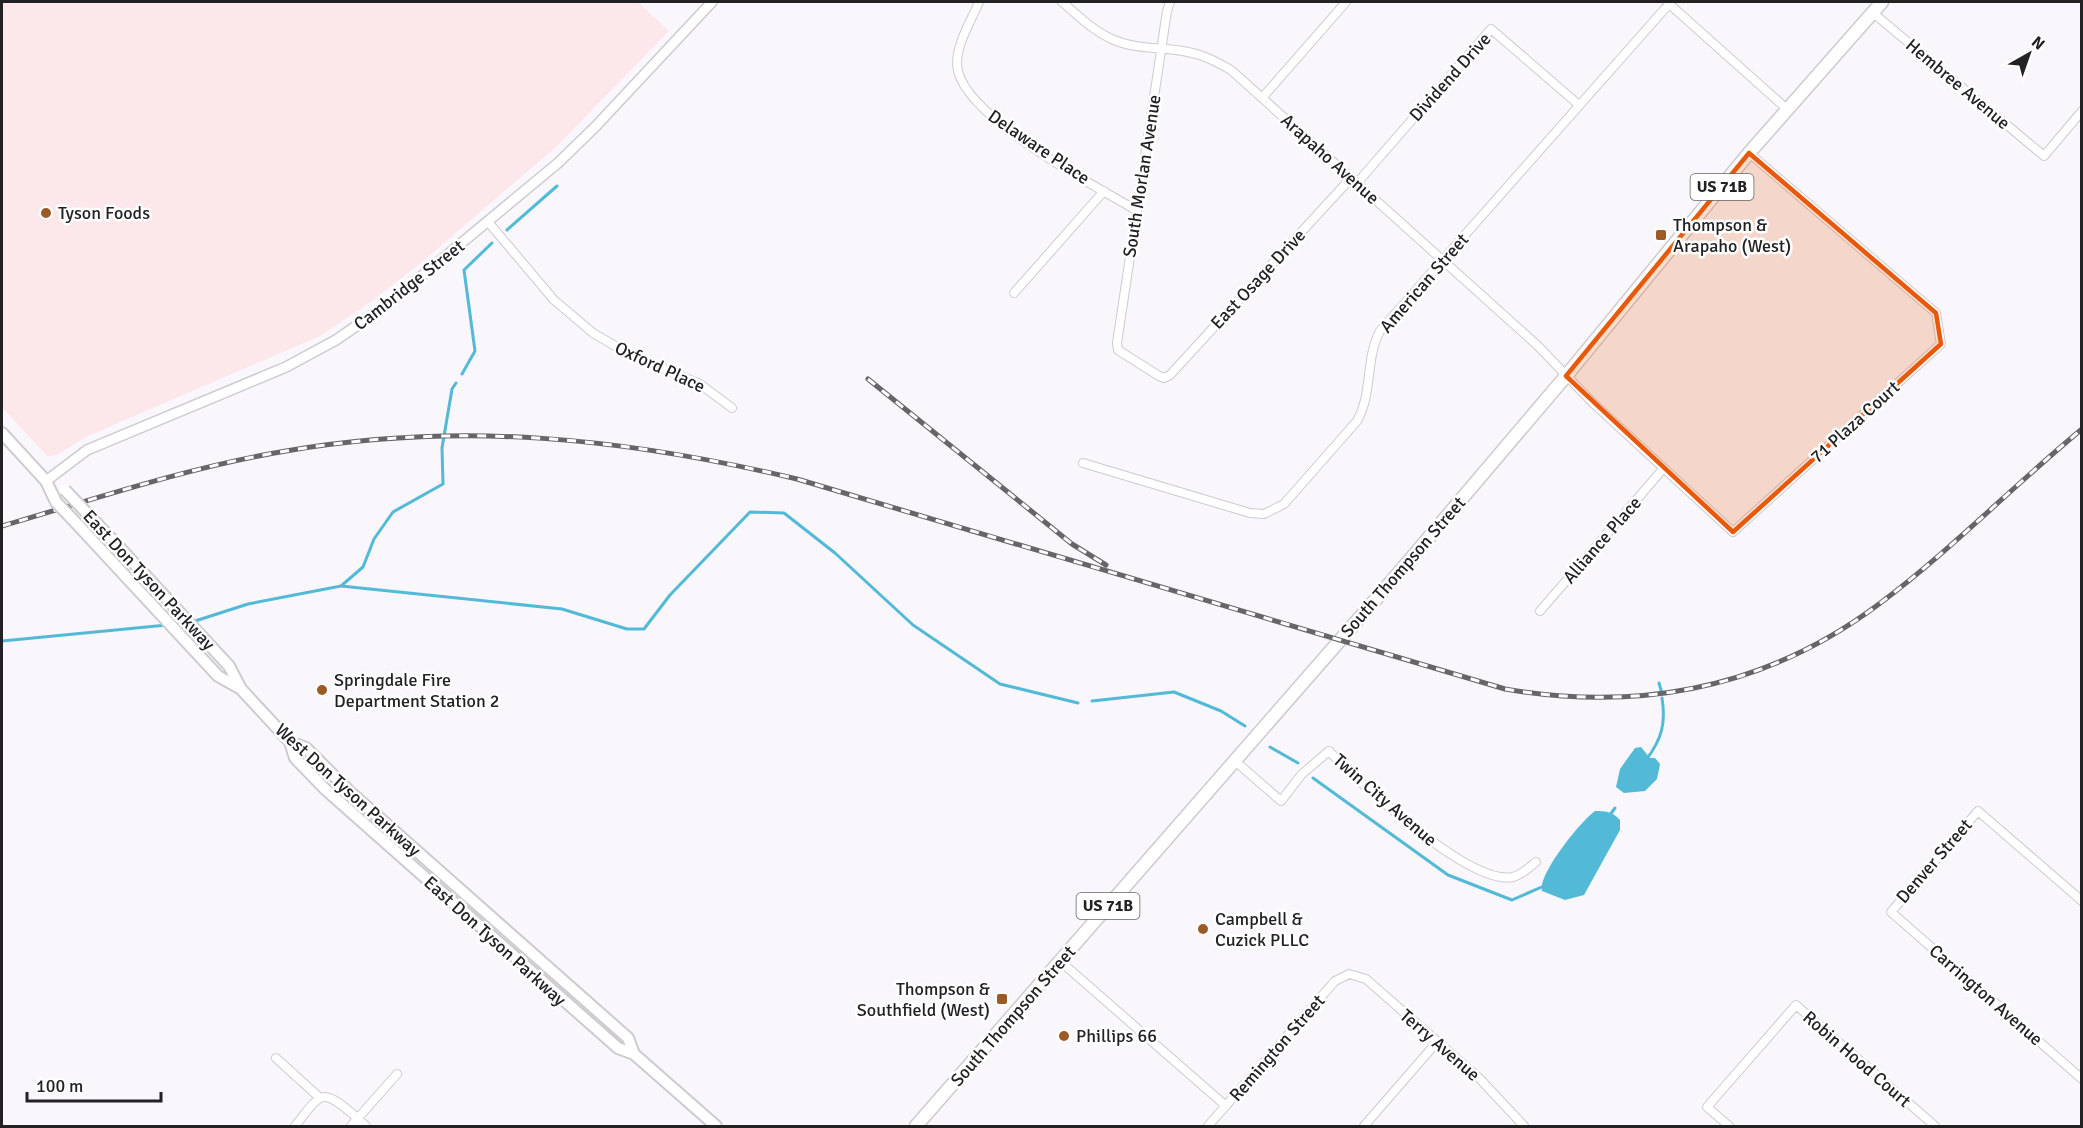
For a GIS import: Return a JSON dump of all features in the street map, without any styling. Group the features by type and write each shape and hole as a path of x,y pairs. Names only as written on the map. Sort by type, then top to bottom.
{"highway":[{"name":"South Thompson Street","path":"916,1126 1235,761 1566,376 1749,153 1881,2"}],"main road":[{"name":"West Don Tyson Parkway","path":"2,433 46,481 56,502 218,676 241,689 290,742 306,748 350,792 628,1038 634,1054 716,1126"},
{"name":"East Don Tyson Parkway","path":"46,481 65,490 119,547 229,666 241,689"}],"street":[{"name":"Cambridge Street","path":"46,481 94,446 286,366 336,340 388,304 489,223 596,126 712,2"},
{"name":"Delaware Place","path":"979,2 958,50 958,70 967,91 987,113 1015,134 1136,210"},
{"name":"Arapaho Avenue","path":"1062,2 1095,30 1114,40 1134,46 1189,52 1211,59 1231,70 1444,260 1566,376"},
{"name":"South Morlan Avenue","path":"1118,350 1136,210 1170,2"},
{"path":"1262,98 1346,2"},
{"path":"1668,3 1788,110"},
{"name":"American Street","path":"1083,463 1250,513 1264,514 1284,504 1357,421 1364,409 1374,344 1380,331 1668,3"},
{"name":"Hembree Avenue","path":"1872,12 2044,156 2082,111"},
{"name":"Dividend Drive","path":"1354,181 1491,29 1579,105"},
{"name":"71 Plaza Court","path":"1566,376 1733,532 1941,344 1936,313 1749,153"},
{"name":"East Osage Drive","path":"1118,350 1164,378 1354,181"},
{"path":"1014,293 1104,191"},
{"name":"Oxford Place","path":"489,223 554,300 588,329 629,354 700,384 732,408"},
{"name":"Alliance Place","path":"1540,611 1663,469"},
{"name":"Twin City Avenue","path":"1235,761 1281,801 1302,774 1329,751 1427,838 1476,867 1500,877 1512,877 1536,862"},
{"name":"Denver Street","path":"1891,912 1978,811 2082,901"},
{"name":"Carrington Avenue","path":"1891,912 2082,1079"},
{"path":"1060,962 1226,1106"},
{"name":"Remington Street","path":"1208,1126 1335,981 1349,974"},
{"name":"Terry Avenue","path":"1349,974 1366,980 1479,1078 1524,1126"},
{"name":"Robin Hood Court","path":"1729,1126 1707,1107 1796,1005 1935,1126"},
{"path":"1364,1126 1437,1042"},
{"path":"276,1058 320,1098 334,1098 366,1126"},
{"path":"351,1126 397,1074"},
{"path":"295,1126 320,1098"}],"highlighted area":[{"path":"1749,153 1936,313 1941,344 1733,532 1566,376"}],"shaded area":[{"path":"2,2 638,2 669,31 557,146 421,263 369,303 320,336 88,436 57,455 47,456 2,407"}],"water":[{"path":"1641,747 1650,758 1655,758 1660,764 1657,779 1645,791 1624,793 1616,787 1620,769 1635,748"},
{"path":"1595,811 1605,811 1614,815 1620,820 1620,830 1584,895 1565,900 1542,891 1543,883 1553,861 1580,825"}],"waterway":[{"path":"507,230 557,186"},
{"path":"462,374 475,351 464,270 492,243"},
{"path":"341,586 363,567 374,539 393,512 443,484 442,448 452,389 456,383"},
{"path":"192,622 248,604 341,586 562,609 627,629 644,629 670,595 750,512 784,513 835,553 913,625 1000,684 1078,703"},
{"path":"2,641 167,625"},
{"path":"1659,683 1661,690"},
{"path":"1092,701 1174,692 1221,711 1245,726"},
{"path":"1646,760 1656,745 1661,731 1662,698"},
{"path":"1270,747 1298,763"},
{"path":"1313,778 1448,875 1512,900 1544,886"},
{"path":"1609,816 1615,808"}],"railway":[{"path":"868,379 1072,544 1106,565"},
{"path":"2,526 142,484 214,466 286,451 351,442 416,437 479,436 543,438 606,444 669,453 797,479 1505,689 1556,695 1605,697 1654,694 1701,687 1747,674 1792,656 1836,633 1905,584 2082,429"}],"place":[{"name":"Tyson Foods","path":"46,213"},
{"name":"Thompson & Arapaho (West)","path":"1661,235"},
{"name":"Springdale Fire Department Station 2","path":"322,690"},
{"name":"Campbell & Cuzick PLLC","path":"1203,929"},
{"name":"Thompson & Southfield (West)","path":"1002,999"},
{"name":"Phillips 66","path":"1064,1036"}]}
